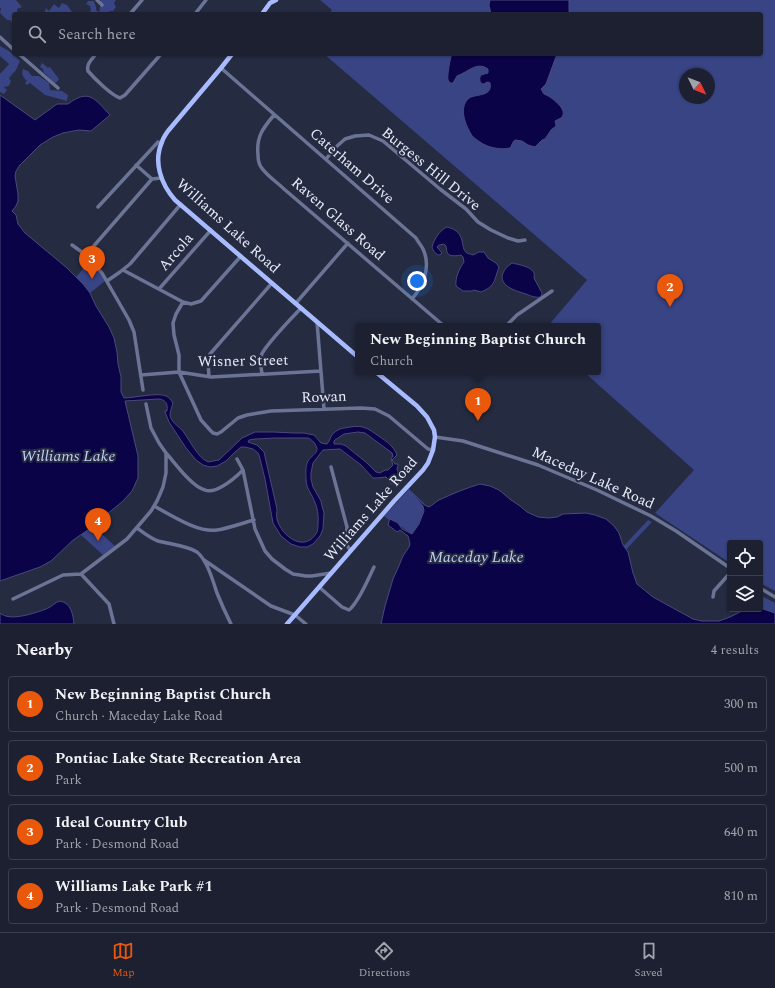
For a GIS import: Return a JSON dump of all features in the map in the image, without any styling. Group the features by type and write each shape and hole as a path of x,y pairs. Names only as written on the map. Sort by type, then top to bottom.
{"main road":[{"path":"263,12 270,2 276,0"},
{"name":"Williams Lake Road","path":"230,56 172,125 161,142 158,155 158,167 161,178 168,192 180,204 355,354"},
{"path":"379,375 424,414 431,424 435,437"},
{"name":"Williams Lake Road","path":"288,624 331,572 423,470 428,463 433,450 435,437"}],"street":[{"path":"97,0 102,5"},
{"path":"132,12 142,0"},
{"path":"197,12 206,0"},
{"path":"0,37 12,48"},
{"path":"21,56 58,88"},
{"path":"94,56 88,64 87,68 89,72 110,92 120,98 159,56"},
{"name":"Caterham Drive","path":"221,68 416,238 423,250 426,264 424,278 420,288 412,299"},
{"name":"Raven Glass Road","path":"274,115 258,139 258,158 261,166 284,190 440,323"},
{"name":"Burgess Hill Drive","path":"326,159 345,139 369,134 383,141 466,209 478,222 508,238 518,241 525,240"},
{"path":"98,207 158,142 161,142"},
{"path":"136,165 152,179"},
{"path":"86,255 152,179 161,178"},
{"path":"107,281 123,270 142,250 180,204"},
{"name":"Arcola","path":"159,289 211,230"},
{"path":"296,303 348,243"},
{"path":"72,245 86,255 102,273 129,320 134,332 144,390"},
{"path":"123,270 183,302 191,304 201,301 241,256"},
{"path":"209,377 208,362 210,354 272,283"},
{"path":"509,323 517,315 552,291"},
{"path":"179,372 179,354 174,335 173,323 183,302"},
{"path":"262,374 262,354 268,345 301,308"},
{"path":"317,322 324,409"},
{"name":"Wisner Street","path":"141,374 179,372 209,377 321,371"},
{"name":"Rowan","path":"179,372 201,420 213,433 217,434 221,432 238,418 271,411 361,408 375,409 389,416 428,449 433,450"},
{"path":"146,404 151,428 158,443 196,486 205,491 212,490 223,486 243,470"},
{"name":"Maceday Lake Road","path":"435,437 463,441 538,465 597,490 651,516 727,566"},
{"path":"13,599 63,575 82,574 127,539 157,501 163,487 166,473 166,453"},
{"path":"237,459 243,470 256,529 265,551 285,570 293,574 306,576 331,572"},
{"path":"331,467 347,527 346,544 351,551"},
{"path":"154,506 177,519 200,529 216,530 254,520"},
{"path":"137,528 149,537 158,541 182,546 196,552 204,560 271,606 295,615 306,624"},
{"path":"204,560 231,624"},
{"path":"319,587 342,607 349,610 353,606 374,567"},
{"path":"82,574 109,604 114,624"},
{"path":"713,597 714,591 727,576"},
{"path":"763,590 775,597"}],"shaded area":[{"path":"0,0 16,0 22,7 17,9 17,12 12,12 12,22 0,13"},
{"path":"101,0 116,0 114,3 116,7 113,11 99,12"},
{"path":"320,0 775,0 775,591 763,585 763,540 727,540 727,561 655,513 694,470 587,375 601,375 601,323 551,323 587,280 326,56 763,56 763,12 330,12 332,10"},
{"path":"88,1 94,1 96,10 99,12 90,11 90,6 86,4"},
{"path":"62,3 67,5 72,12 45,12 46,8 49,11 54,4 59,8"},
{"path":"0,46 9,51 12,56 14,56 20,61 16,70 9,78 11,81 9,86 4,87 7,90 4,94 0,92 0,73 9,64 0,56"},
{"path":"42,63 48,68 50,67 59,79 56,83 44,73 43,69 40,67"},
{"path":"23,69 28,71 32,76 39,76 49,83 50,90 62,91 68,95 67,101 45,95 30,83 27,85 25,83 27,81 22,74"},
{"path":"90,261 102,273 105,281 90,293 76,277"},
{"path":"409,489 428,507 409,492 423,506 424,511 412,534 384,516"},
{"path":"648,520 652,522 605,572 602,569"},
{"path":"93,526 115,546 103,555 81,535"},
{"path":"763,597 775,603 775,624 748,624 758,612 763,612"}],"water":[{"path":"490,0 569,0 569,12 491,12 489,5"},
{"path":"452,56 556,56 546,84 541,89 544,94 550,97 561,107 563,115 555,121 556,126 551,130 545,139 535,147 522,141 515,140 510,148 507,149 489,147 471,134 465,121 463,111 465,103 468,99 489,91 490,83 488,82 482,84 480,82 481,75 488,73 488,69 480,66 472,68 457,76 453,83 450,83 448,80 448,75"},
{"name":"Williams Lake","path":"0,95 35,120 57,104 68,104 75,99 87,96 96,100 110,115 91,131 79,130 63,133 40,145 16,171 15,176 18,201 12,211 16,215 18,224 25,233 67,268 90,293 114,338 121,377 121,392 124,398 152,395 162,395 168,397 173,403 170,414 172,420 182,430 200,456 208,462 219,460 242,438 255,432 304,433 314,435 321,443 327,444 333,433 339,429 355,426 364,427 392,446 397,455 392,460 395,464 398,464 397,469 401,480 399,483 391,484 386,477 373,478 361,465 340,449 323,450 313,463 311,479 313,487 321,501 324,513 323,529 320,536 313,544 307,547 300,547 291,544 281,536 273,523 265,479 258,453 253,449 241,447 226,461 217,466 210,467 203,465 196,460 186,448 169,422 165,412 167,411 167,404 165,401 159,399 125,401 138,456 138,478 132,491 123,501 72,541 51,561 40,567 0,581","holes":["358,432 365,433 392,453 393,456 391,459 393,465 388,470 380,473 376,472 346,446 334,444 334,441 344,434","308,438 313,441 317,447 315,453 308,461 306,466 306,481 318,511 318,529 312,538 306,542 294,540 288,536 279,525 277,509 264,452 257,445 248,442 249,440 255,439"]},
{"path":"447,227 458,232 462,240 463,248 467,253 473,255 479,252 484,252 488,258 499,267 494,282 486,290 481,292 474,290 463,291 456,286 456,280 460,268 464,262 463,257 461,255 449,255 444,244 437,247 442,253 440,255 433,250 432,247 434,241 442,230"},
{"path":"512,263 527,267 533,271 534,278 542,293 541,297 533,297 505,285 502,278 503,273"},
{"name":"Maceday Lake","path":"480,484 490,486 499,490 527,512 538,517 549,518 557,517 563,514 586,513 606,519 619,533 623,545 628,552 637,584 653,597 693,619 702,621 719,621 740,612 763,612 763,609 775,613 775,624 381,624 393,579 410,544 408,536 400,530 397,532 388,525 390,519 398,523 402,529 412,534 419,524 424,511 423,506 409,492 429,507 438,501 464,489"},
{"path":"60,601 67,604 69,607 74,624 0,624 0,613 4,616 10,617 23,616 46,609"}],"place":[{"name":"Ideal Country Club","path":"92,279"},
{"name":"Pontiac Lake State Recreation Area","path":"670,307"},
{"name":"New Beginning Baptist Church","path":"478,421"},
{"name":"Williams Lake Park #1","path":"98,541"}]}
